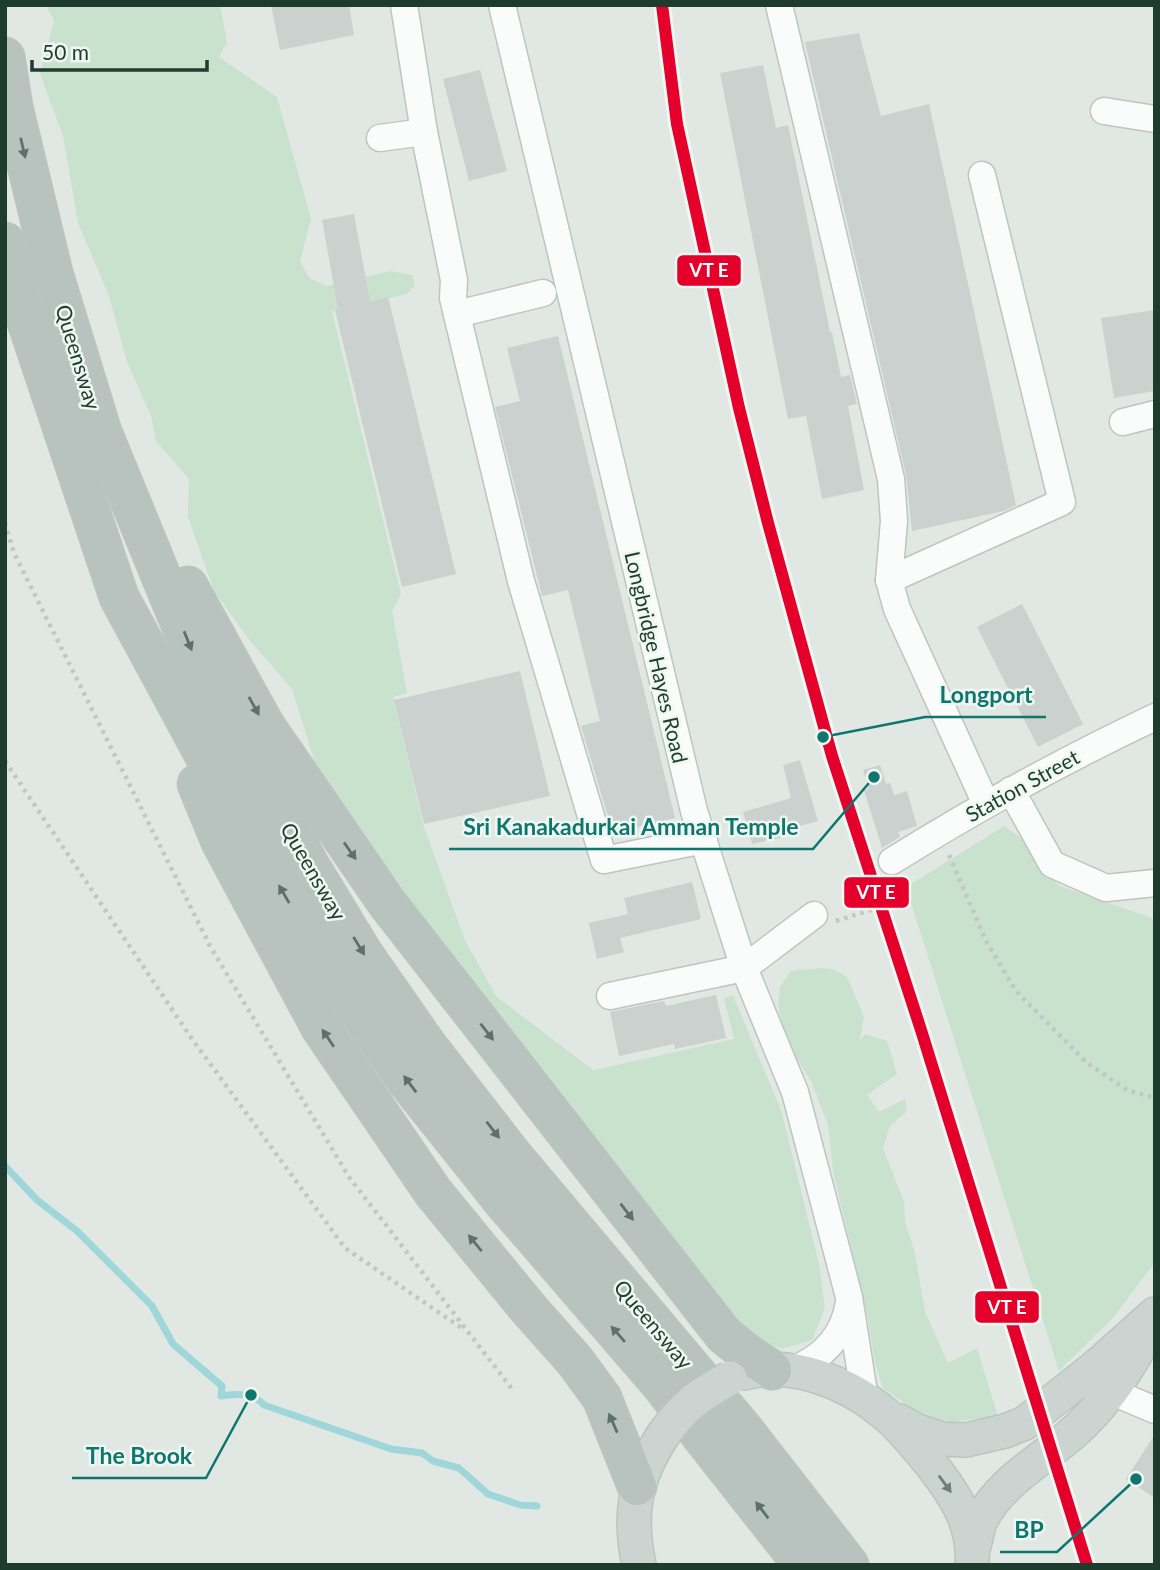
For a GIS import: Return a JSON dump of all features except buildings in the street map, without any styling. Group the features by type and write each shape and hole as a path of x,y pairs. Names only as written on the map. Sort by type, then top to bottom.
{"highway":[{"name":"Queensway","path":"5,57 13,107 53,273 102,432 195,659 311,868 362,952 426,1044 513,1156 743,1429 849,1565"},
{"name":"Queensway","path":"5,242 25,316 119,597 226,795 325,963 407,1081 502,1199 659,1382 803,1565"},
{"path":"102,432 264,724 387,903 724,1335 749,1355 782,1370"},
{"path":"119,597 221,842 321,1028 433,1192 527,1308 575,1361 601,1398 637,1486"}],"main road":[{"path":"635,1560 633,1512 637,1486 648,1459 680,1412 697,1396 730,1378 749,1372 782,1370 839,1385 917,1431 942,1439 966,1440 1005,1431 1025,1423 1155,1314"},
{"path":"973,1557 980,1522 993,1503 1017,1477 1074,1431 1110,1391 1135,1357 1155,1320"},
{"path":"875,1406 920,1451 963,1510 973,1557"}],"street":[{"path":"404,5 424,132 454,280 453,298 521,581 604,860 704,840"},
{"name":"Longbridge Hayes Road","path":"502,5 688,784 744,968 795,1092 875,1406"},
{"path":"779,5 891,479 894,521 889,580 897,609 986,804"},
{"path":"1104,111 1155,119"},
{"path":"380,138 424,132"},
{"path":"889,580 1062,502 982,175"},
{"path":"457,314 543,293"},
{"path":"1123,422 1155,414"},
{"name":"Station Street","path":"894,872 939,832 986,804 1087,749 1155,717"},
{"path":"1012,790 1049,839 1052,864 1106,888 1155,883"},
{"path":"610,996 744,968 814,915"},
{"path":"782,1370 809,1364 826,1351 847,1317 849,1297"},
{"path":"1110,1391 1155,1410"}],"path":[{"path":"5,523 14,553 210,946 349,1177 512,1389"},
{"path":"5,761 192,1039 345,1248 467,1331"},
{"path":"939,832 986,941 1016,991 1086,1062 1127,1090 1155,1098"},
{"path":"845,918 900,901 894,872"}],"green space":[{"path":"46,5 220,5 227,42 219,57 277,97 311,219 300,261 309,278 327,286 390,271 412,275 415,286 407,294 332,311 401,594 392,611 407,693 393,697 423,824 465,940 496,996 593,1070 734,1039 724,998 733,995 782,1113 819,1264 825,1308 812,1340 782,1349 735,1332 469,986 318,773 292,689 250,641 214,591 188,517 189,479 156,441 151,416 127,362 109,296 78,223 63,136 40,74 54,20"},
{"path":"1004,826 1033,846 1041,870 1060,886 1155,919 1155,1262 1113,1318 1059,1371 906,887"},
{"path":"833,969 847,977 864,1017 860,1040 865,1034 887,1041 897,1074 867,1095 879,1112 905,1099 907,1111 890,1126 883,1148 904,1202 905,1221 915,1253 925,1312 948,1363 977,1348 998,1416 952,1422 917,1413 883,1388 875,1363 868,1319 833,1171 828,1125 811,1081 788,1045 778,1007 780,987 791,971"}],"waterway":[{"path":"5,1166 37,1200 77,1231 152,1306 173,1344 222,1386 221,1396 249,1396 264,1405 391,1449 422,1453 433,1461 459,1468 488,1494 520,1505 537,1506"}],"transit line":[{"path":"662,5 677,124 739,408 768,523 832,756 921,1030 1087,1565"}],"place":[{"name":"Longport","path":"823,737"},
{"name":"Sri Kanakadurkai Amman Temple","path":"874,777"},
{"name":"The Brook","path":"251,1395"},
{"name":"BP","path":"1136,1479"}]}
